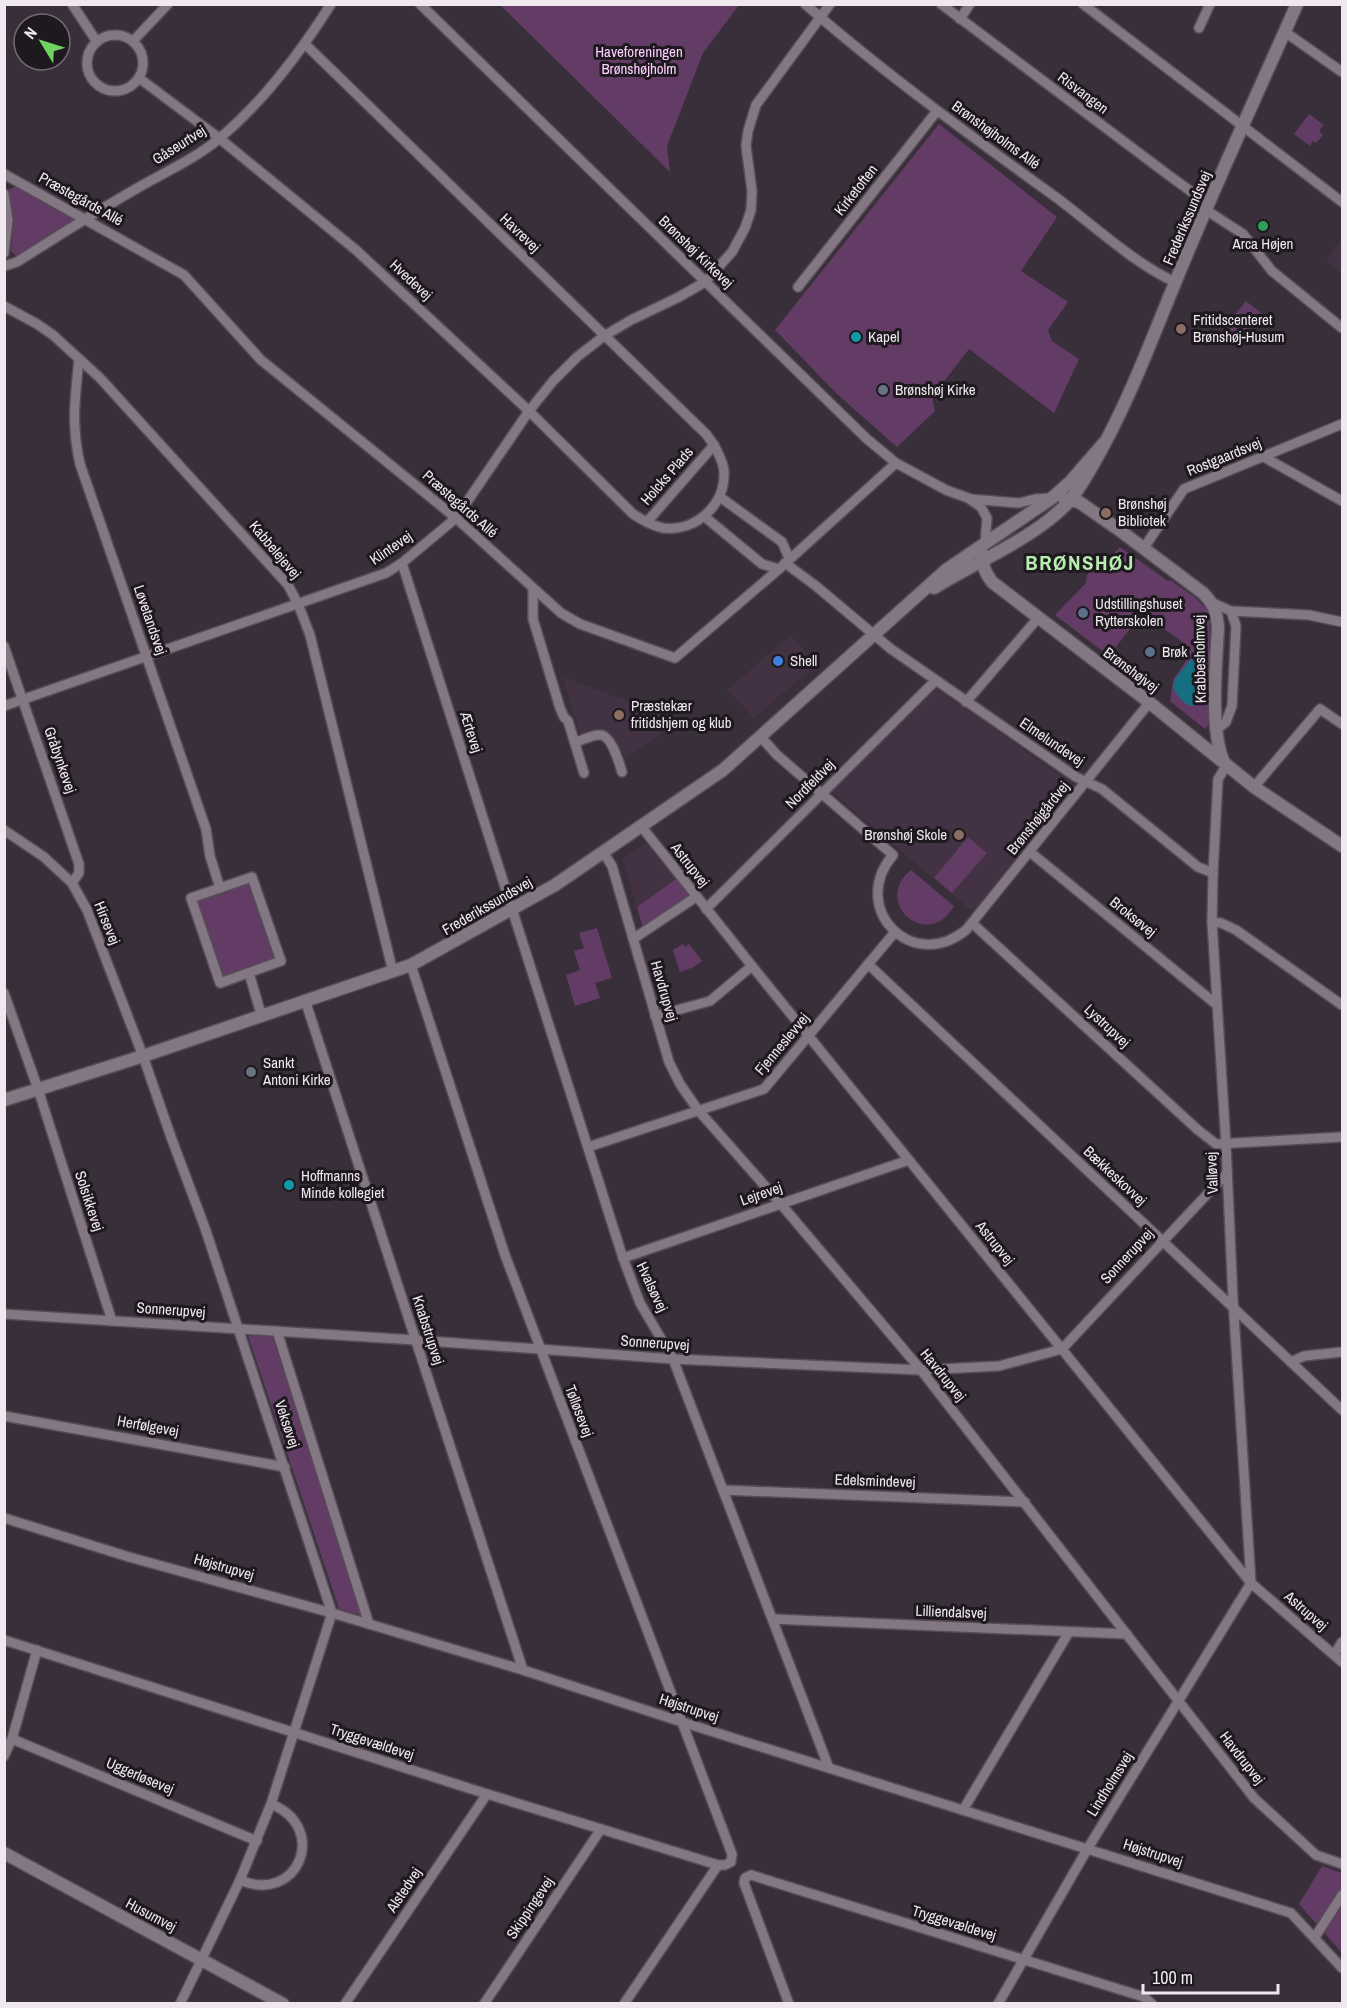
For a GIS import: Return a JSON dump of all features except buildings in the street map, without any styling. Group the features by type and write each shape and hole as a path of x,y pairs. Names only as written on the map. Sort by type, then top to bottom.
{"main road":[{"name":"Frederikssundsvej","path":"910,603 1011,545 1037,527 1070,500 1090,471 1138,373 1175,282 1297,4"},
{"name":"Frederikssundsvej","path":"4,1100 143,1056 261,1014 411,965 555,885 723,770 946,570 1052,498 1071,481 1104,443"},
{"name":"Krabbesholmvej","path":"1052,498 1079,502 1119,529 1213,603 1218,628 1216,730 1218,749 1225,763"},
{"path":"982,561 985,544"},
{"name":"Brønshøjvej","path":"982,561 992,582 1254,787 1342,846"},
{"path":"1177,725 1200,737 1216,730"},
{"name":"Husumvej","path":"4,1853 283,2004"}],"street":[{"path":"72,4 97,42"},
{"path":"133,42 168,4"},
{"name":"Gåseurtvej","path":"4,266 17,262 85,218 193,156 219,138 275,82 305,44 331,4"},
{"name":"Brønshøj Kirkevej","path":"420,4 867,439 896,463 946,490 968,498 1019,502 1052,498"},
{"name":"Brønshøjholms Allé","path":"805,4 938,111 1125,250 1175,282"},
{"name":"Klintevej","path":"4,706 386,573 402,563 456,518 529,411 553,381 577,357 604,336 631,320 705,282 732,252 749,217 752,191 746,146 756,105 830,4"},
{"name":"Risvangen","path":"941,4 1200,198 1243,234 1272,272 1342,328"},
{"path":"960,19 970,4"},
{"path":"1083,4 1342,202"},
{"path":"1199,28 1210,4"},
{"path":"1285,32 1342,72"},
{"path":"115,35 133,42 143,59 143,69 139,78 132,86 122,91 101,88 88,72 87,61 90,51 97,42 105,37 115,35"},
{"name":"Havrevej","path":"305,44 706,434 714,445"},
{"name":"Hvedevej","path":"139,78 219,138 356,250 529,411 623,506 647,522"},
{"name":"Kirketoften","path":"798,288 938,111"},
{"name":"Præstegårds Allé","path":"4,174 184,275 261,360 456,518 561,613 580,624 675,658 896,463"},
{"path":"4,194 8,220 4,253"},
{"name":"Kabbelejevej","path":"4,306 37,324 100,378 288,585 310,635 393,972"},
{"name":"Løvetandsvej","path":"79,359 73,420 77,454 206,829 210,856 220,888"},
{"name":"Rostgaardsvej","path":"1143,549 1184,489 1342,424"},
{"name":"Holcks Plads","path":"705,517 677,528 662,527 647,522 714,445 724,470 720,497"},
{"path":"1264,457 1342,501"},
{"path":"784,564 782,542 720,497 705,517 762,564 784,564 816,586 864,625 874,636"},
{"name":"Brønshøj Kirkevej","path":"968,498 985,512 987,518 985,544"},
{"name":"Ærtevej","path":"402,563 512,910"},
{"path":"533,589 533,619 560,708 576,742 584,773"},
{"path":"1213,603 1231,611 1309,615 1342,622"},
{"name":"Krabbesholmvej","path":"1216,730 1226,722 1232,706 1236,626 1231,611"},
{"path":"966,702 1038,618"},
{"name":"Elmelundevej","path":"874,636 935,681 1076,777 1102,789 1198,867 1213,873"},
{"name":"Gråbynkevej","path":"4,646 79,864 79,873 72,883"},
{"name":"Nordfeldvej","path":"706,909 935,681"},
{"name":"Brønshøjgårdvej","path":"895,932 912,942 931,945 950,941 966,930 1149,703"},
{"path":"1254,787 1320,709 1342,724"},
{"path":"576,742 599,734 604,736 612,746 622,772"},
{"path":"761,738 777,755 893,855 878,880 877,899 883,917 895,932"},
{"name":"Valløvej","path":"1225,763 1218,780 1212,922 1251,1583"},
{"name":"Astrupvej","path":"641,826 808,1037 1251,1583 1342,1662"},
{"name":"Hirsevej","path":"4,830 44,857 72,883 87,910 143,1056"},
{"name":"Havdrupvej","path":"603,852 612,866 669,1062 680,1084 698,1110 921,1370 1254,1798 1316,1855 1342,1864"},
{"name":"Broksøvej","path":"1029,852 1217,1005"},
{"path":"252,877 281,962 220,983 191,898 220,888 252,877"},
{"path":"633,939 696,897"},
{"name":"Hvalsøvej","path":"512,910 622,1258 640,1303 673,1359 829,1768"},
{"path":"1212,922 1236,930 1342,1005"},
{"name":"Lystrupvej","path":"972,923 1198,1130 1216,1144 1226,1144"},
{"name":"Fjenneslevvej","path":"588,1147 764,1089 895,932"},
{"name":"Bækkeskovvej","path":"868,964 1342,1410"},
{"name":"Tølløsevej","path":"411,965 505,1255 732,1854 731,1862 718,1865"},
{"path":"655,1016 710,1001 752,966"},
{"path":"249,973 261,1014"},
{"name":"Solsikkevej","path":"4,993 38,1089 112,1321"},
{"name":"Knabstrupvej","path":"305,1000 523,1670"},
{"name":"Veksøvej","path":"143,1056 240,1329 333,1613"},
{"path":"1226,1144 1342,1137"},
{"name":"Lejrevej","path":"622,1258 909,1160"},
{"name":"Sonnerupvej","path":"4,1314 673,1359 921,1370 999,1366 1062,1348 1227,1173"},
{"name":"Veksøvej","path":"276,1331 369,1624"},
{"path":"1291,1362 1304,1356 1342,1352"},
{"name":"Herfølgevej","path":"4,1416 285,1467"},
{"name":"Edelsmindevej","path":"723,1490 1025,1502"},
{"name":"Højstrupvej","path":"4,1518 129,1557 333,1613 523,1670 1291,1913 1342,1968"},
{"name":"Lindholmsvej","path":"998,2004 1088,1848 1251,1583"},
{"path":"180,2004 257,1841 296,1733 333,1613"},
{"name":"Lilliendalsvej","path":"773,1619 1127,1634"},
{"path":"963,1810 1069,1632"},
{"name":"Tryggevældevej","path":"4,1640 718,1865"},
{"path":"1334,1655 1342,1642"},
{"path":"4,1756 12,1739 37,1650"},
{"name":"Uggerløsevej","path":"12,1739 257,1841"},
{"name":"Alstedvej","path":"345,2004 487,1794"},
{"path":"240,1880 251,1885 275,1884 285,1879 295,1869 301,1857 303,1844 301,1830 294,1818 284,1809 271,1804"},
{"name":"Skippingevej","path":"484,2004 601,1829"},
{"path":"624,2004 718,1865"},
{"name":"Tryggevældevej","path":"786,2001 744,1883 745,1878 751,1875 1144,1997 1152,2004"},
{"path":"1315,1937 1342,1895"}],"shaded area":[{"path":"1342,239 1342,274 1326,261"},
{"path":"790,636 817,664 754,718 727,690"},
{"name":"Præstekær fritidshjem og klub","path":"563,677 670,718 664,732 626,757 612,737 602,731 581,736"},
{"name":"Brønshøj Skole","path":"936,688 1075,786 973,912 832,792"},
{"path":"646,843 676,879 637,907 622,859"}],"green space":[{"name":"Haveforeningen Brønshøjholm","path":"500,5 739,5 703,53 667,146 670,172"},
{"path":"1309,114 1324,125 1319,131 1323,135 1316,143 1313,141 1310,146 1294,134"},
{"path":"939,124 1057,217 1021,271 1068,302 1048,330 1052,341 1079,359 1054,413 969,349 932,397 935,411 897,447 837,394 775,330"},
{"path":"17,186 75,219 16,256 11,251 14,219 8,190"},
{"path":"1246,301 1261,313 1240,339 1225,327"},
{"path":"1120,547 1196,598 1210,613 1208,726 1205,729 1170,701 1173,680 1190,655 1188,646 1142,613 1109,656 1055,615 1086,583 1091,569 1108,559"},
{"path":"968,837 987,853 952,893 934,878"},
{"path":"911,870 954,906 943,919 931,924 918,923 900,908 897,896 900,883"},
{"path":"676,879 690,897 643,928 637,907"},
{"path":"249,883 278,958 220,977 195,900"},
{"path":"597,928 612,978 595,983 600,998 575,1006 566,975 580,970 574,951 584,948 579,933"},
{"path":"683,944 685,947 689,944 702,961 680,972 673,950"},
{"path":"248,1336 272,1336 364,1610 362,1615 339,1609"},
{"path":"1322,1866 1342,1873 1342,1953 1299,1904"}],"water":[{"path":"1190,660 1197,661 1202,678 1200,697 1194,706 1184,702 1173,688 1175,679"}],"place":[{"name":"Arca Højen","path":"1263,226"},
{"name":"Fritidscenteret Brønshøj-Husum","path":"1181,329"},
{"name":"Kapel","path":"856,337"},
{"name":"Brønshøj Kirke","path":"883,390"},
{"name":"Brønshøj Bibliotek","path":"1106,513"},
{"name":"Udstillingshuset Rytterskolen","path":"1083,613"},
{"name":"Brøk","path":"1150,652"},
{"name":"Shell","path":"778,661"},
{"name":"Præstekær fritidshjem og klub","path":"619,715"},
{"name":"Brønshøj Skole","path":"959,835"},
{"name":"Sankt Antoni Kirke","path":"251,1072"},
{"name":"Hoffmanns Minde kollegiet","path":"289,1185"}],"district":[{"name":"BRØNSHØJ","path":"1080,563"}]}
